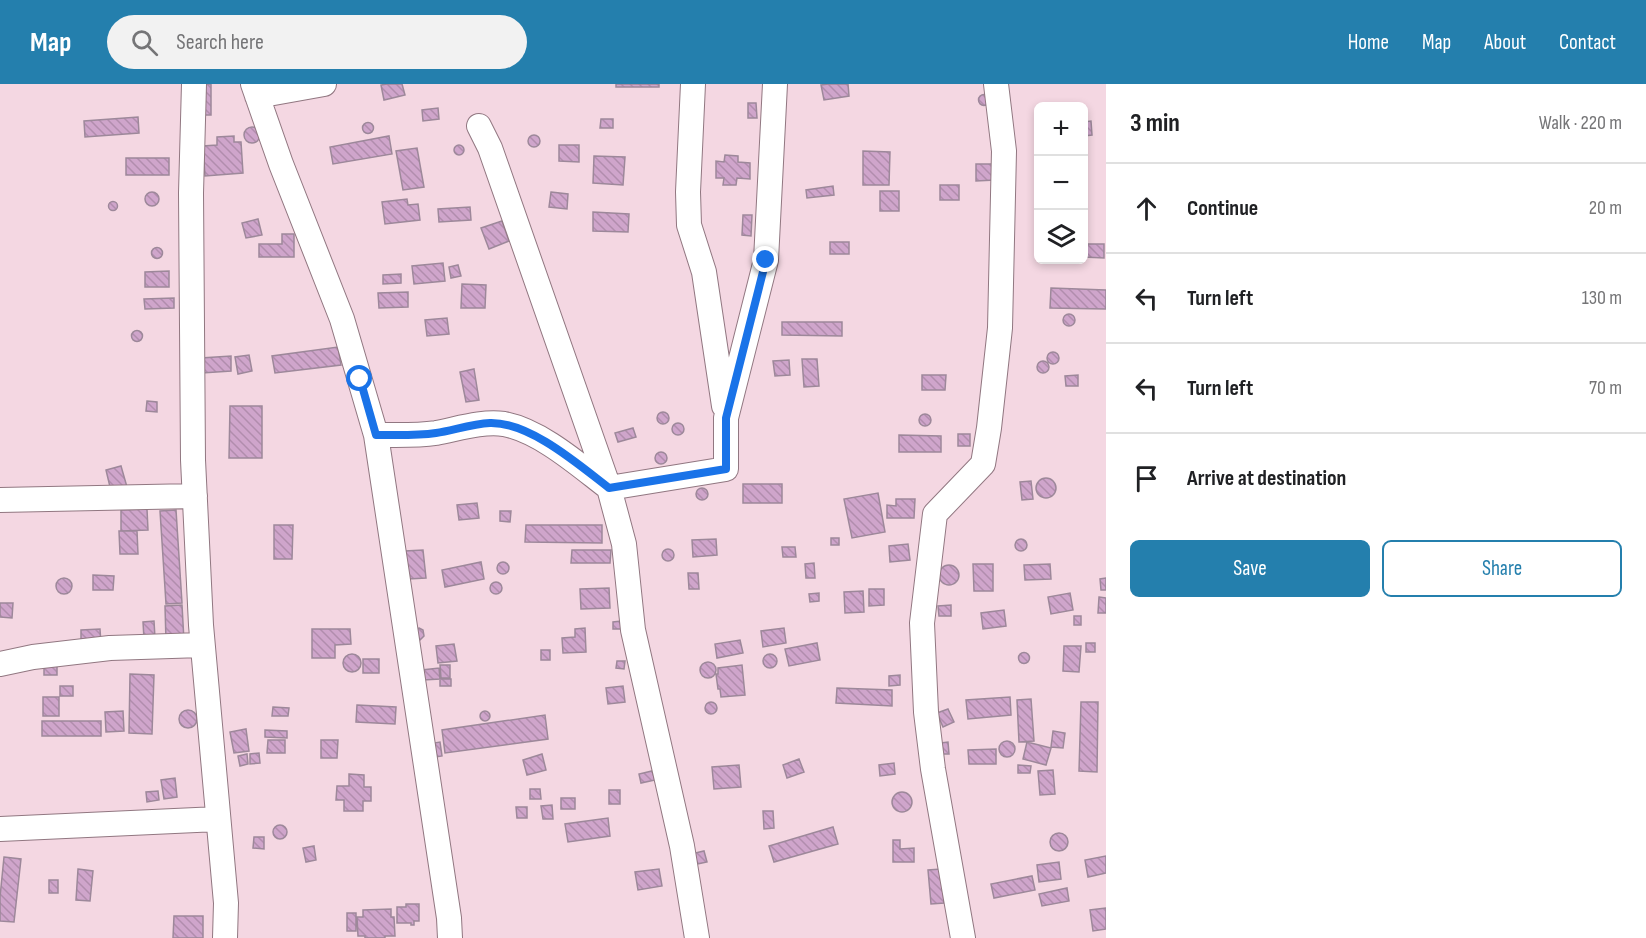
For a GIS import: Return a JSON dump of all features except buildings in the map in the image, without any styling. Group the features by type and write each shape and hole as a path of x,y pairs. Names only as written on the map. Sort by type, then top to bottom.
{"street":[{"path":"194,84 191,205 195,496 202,645 226,903 225,938"},
{"path":"324,84 255,90 281,164 342,319 376,435 450,938"},
{"path":"376,435 408,436 491,423 506,425 532,434 557,449 609,488 726,469 726,418 704,272 689,225 688,192 693,84"},
{"path":"726,418 766,260 775,84"},
{"path":"963,938 926,712 922,622 935,514 983,464 989,428 1000,328 1004,151 996,84"},
{"path":"479,126 490,148 609,488 624,544 633,630 682,846 697,938"},
{"path":"0,500 195,496"},
{"path":"0,664 33,657 110,648 202,645"},
{"path":"0,830 219,819"}],"route":[{"path":"360,379 376,435 408,436 491,423 506,425 532,434 557,449 609,488 726,469 726,418 766,260"}]}
